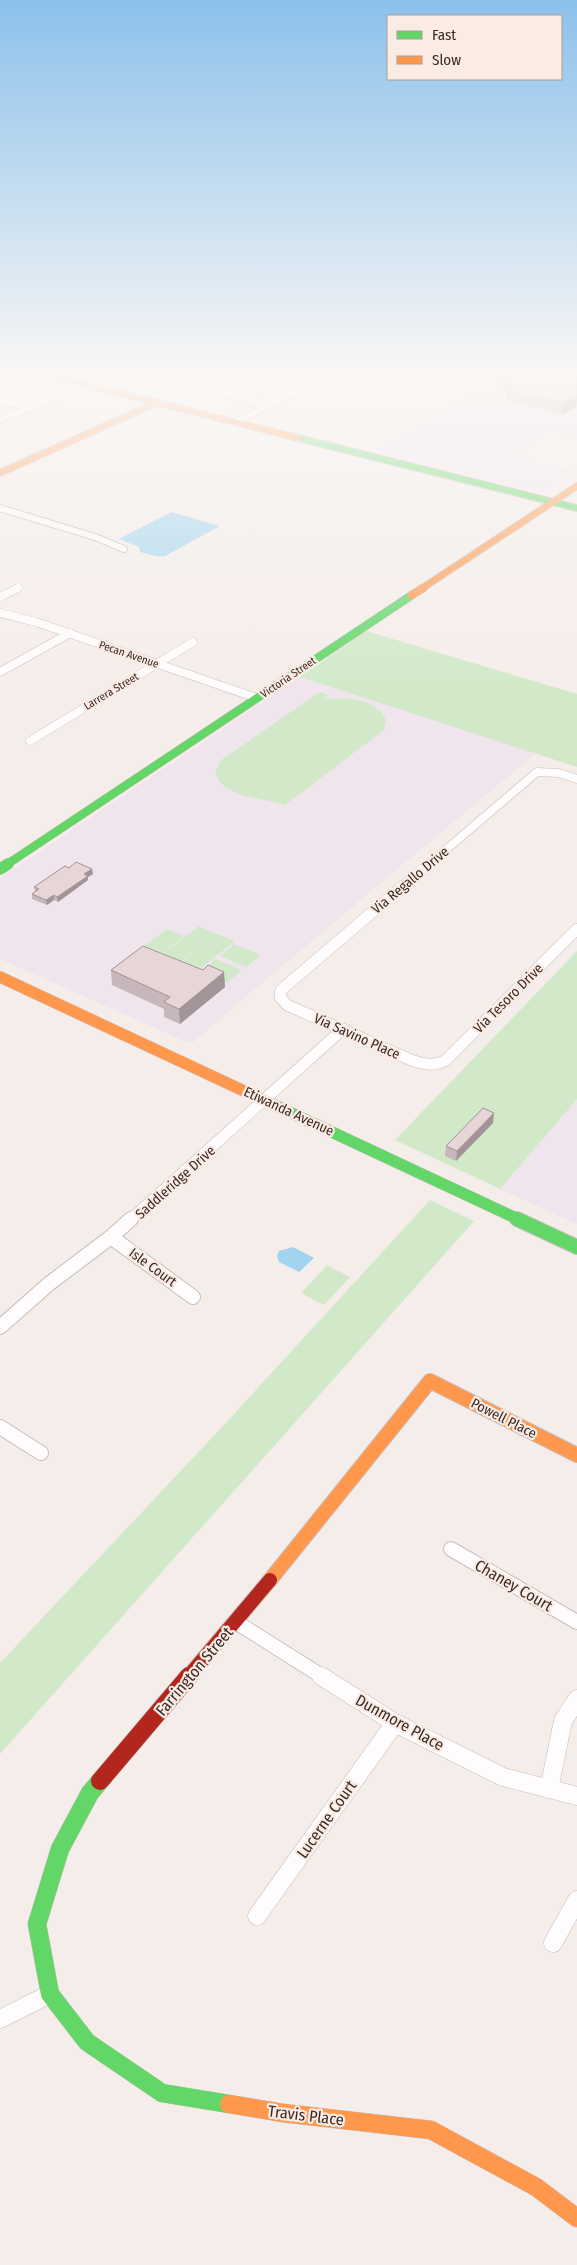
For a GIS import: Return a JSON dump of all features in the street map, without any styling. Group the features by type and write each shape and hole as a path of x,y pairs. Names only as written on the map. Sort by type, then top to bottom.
{"street":[{"path":"465,480 577,508"},
{"name":"Victoria Street","path":"0,869 577,486"},
{"path":"0,508 95,537 124,549"},
{"path":"0,518 12,512"},
{"path":"0,598 18,588"},
{"name":"Pecan Avenue","path":"0,613 70,633 257,698"},
{"path":"0,672 70,633"},
{"name":"Larrera Street","path":"30,741 193,642"},
{"name":"Via Regallo Drive","path":"280,997 281,990 537,772 547,771 577,779"},
{"name":"Via Tesoro Drive","path":"438,1065 446,1060 577,929"},
{"name":"Etiwanda Avenue","path":"0,977 577,1247"},
{"name":"Via Savino Place","path":"280,997 287,1005 419,1063 438,1065"},
{"name":"Saddleridge Drive","path":"0,1327 50,1283 111,1237 343,1029"},
{"name":"Isle Court","path":"111,1237 193,1296"},
{"name":"Powell Place","path":"430,1381 577,1455"},
{"name":"Farrington Street","path":"50,1994 37,1924 60,1849 90,1793 236,1622 430,1381"},
{"path":"0,1427 41,1453"},
{"name":"Chaney Court","path":"451,1549 577,1622"},
{"name":"Dunmore Place","path":"236,1622 395,1723 503,1777 577,1796"},
{"path":"549,1789 563,1721 577,1699"},
{"name":"Lucerne Court","path":"257,1916 395,1723"},
{"path":"553,1943 577,1900"},
{"path":"0,2019 50,1994"},
{"name":"Travis Place","path":"50,1994 87,2042 162,2093 283,2113 431,2130 536,2187 577,2218"}],"shaded area":[{"path":"485,480 566,480 549,492 538,493"},
{"path":"300,677 536,753 191,1044 0,959 0,878"},
{"path":"577,1099 577,1224 500,1189"}],"green space":[{"path":"366,631 577,694 577,767 300,677"},
{"path":"320,692 329,695 324,699 359,700 375,707 386,720 384,730 285,805 245,796 226,788 220,782 215,773 221,760"},
{"path":"199,926 216,934 177,965 159,957"},
{"path":"167,929 184,936 158,957 140,949"},
{"path":"217,934 235,941 195,973 177,966"},
{"path":"234,944 261,955 246,967 220,956"},
{"path":"577,951 577,1099 500,1189 395,1140"},
{"path":"216,959 242,970 227,983 201,971"},
{"path":"430,1200 474,1221 0,1754 0,1663 222,1427"},
{"path":"327,1265 350,1277 324,1305 301,1293"}],"water":[{"path":"171,512 220,526 165,556 140,552 139,547 119,539"},
{"path":"293,1247 314,1258 299,1272 279,1262 277,1256 279,1251"}],"building":[{"path":"76,862 92,869 84,874 88,876 57,897 54,895 46,900 32,894 39,889 34,887 65,866 69,868"},
{"path":"143,946 203,970 208,965 224,972 179,1009 164,1002 170,997 111,970"},
{"path":"483,1108 494,1113 457,1151 446,1146"}],"traffic: fast":[{"path":"464,480 577,508"},
{"path":"0,869 412,595"},
{"path":"257,1097 577,1247"},
{"path":"100,1781 90,1793 60,1849 37,1924 50,1994 87,2042 162,2093 229,2104"}],"traffic: slow":[{"path":"412,595 577,486"},
{"path":"0,977 257,1097"},
{"path":"270,1580 430,1381 577,1455"},
{"path":"229,2104 283,2113 431,2130 536,2187 577,2218"}],"traffic: jam":[{"path":"100,1781 270,1580"}]}
